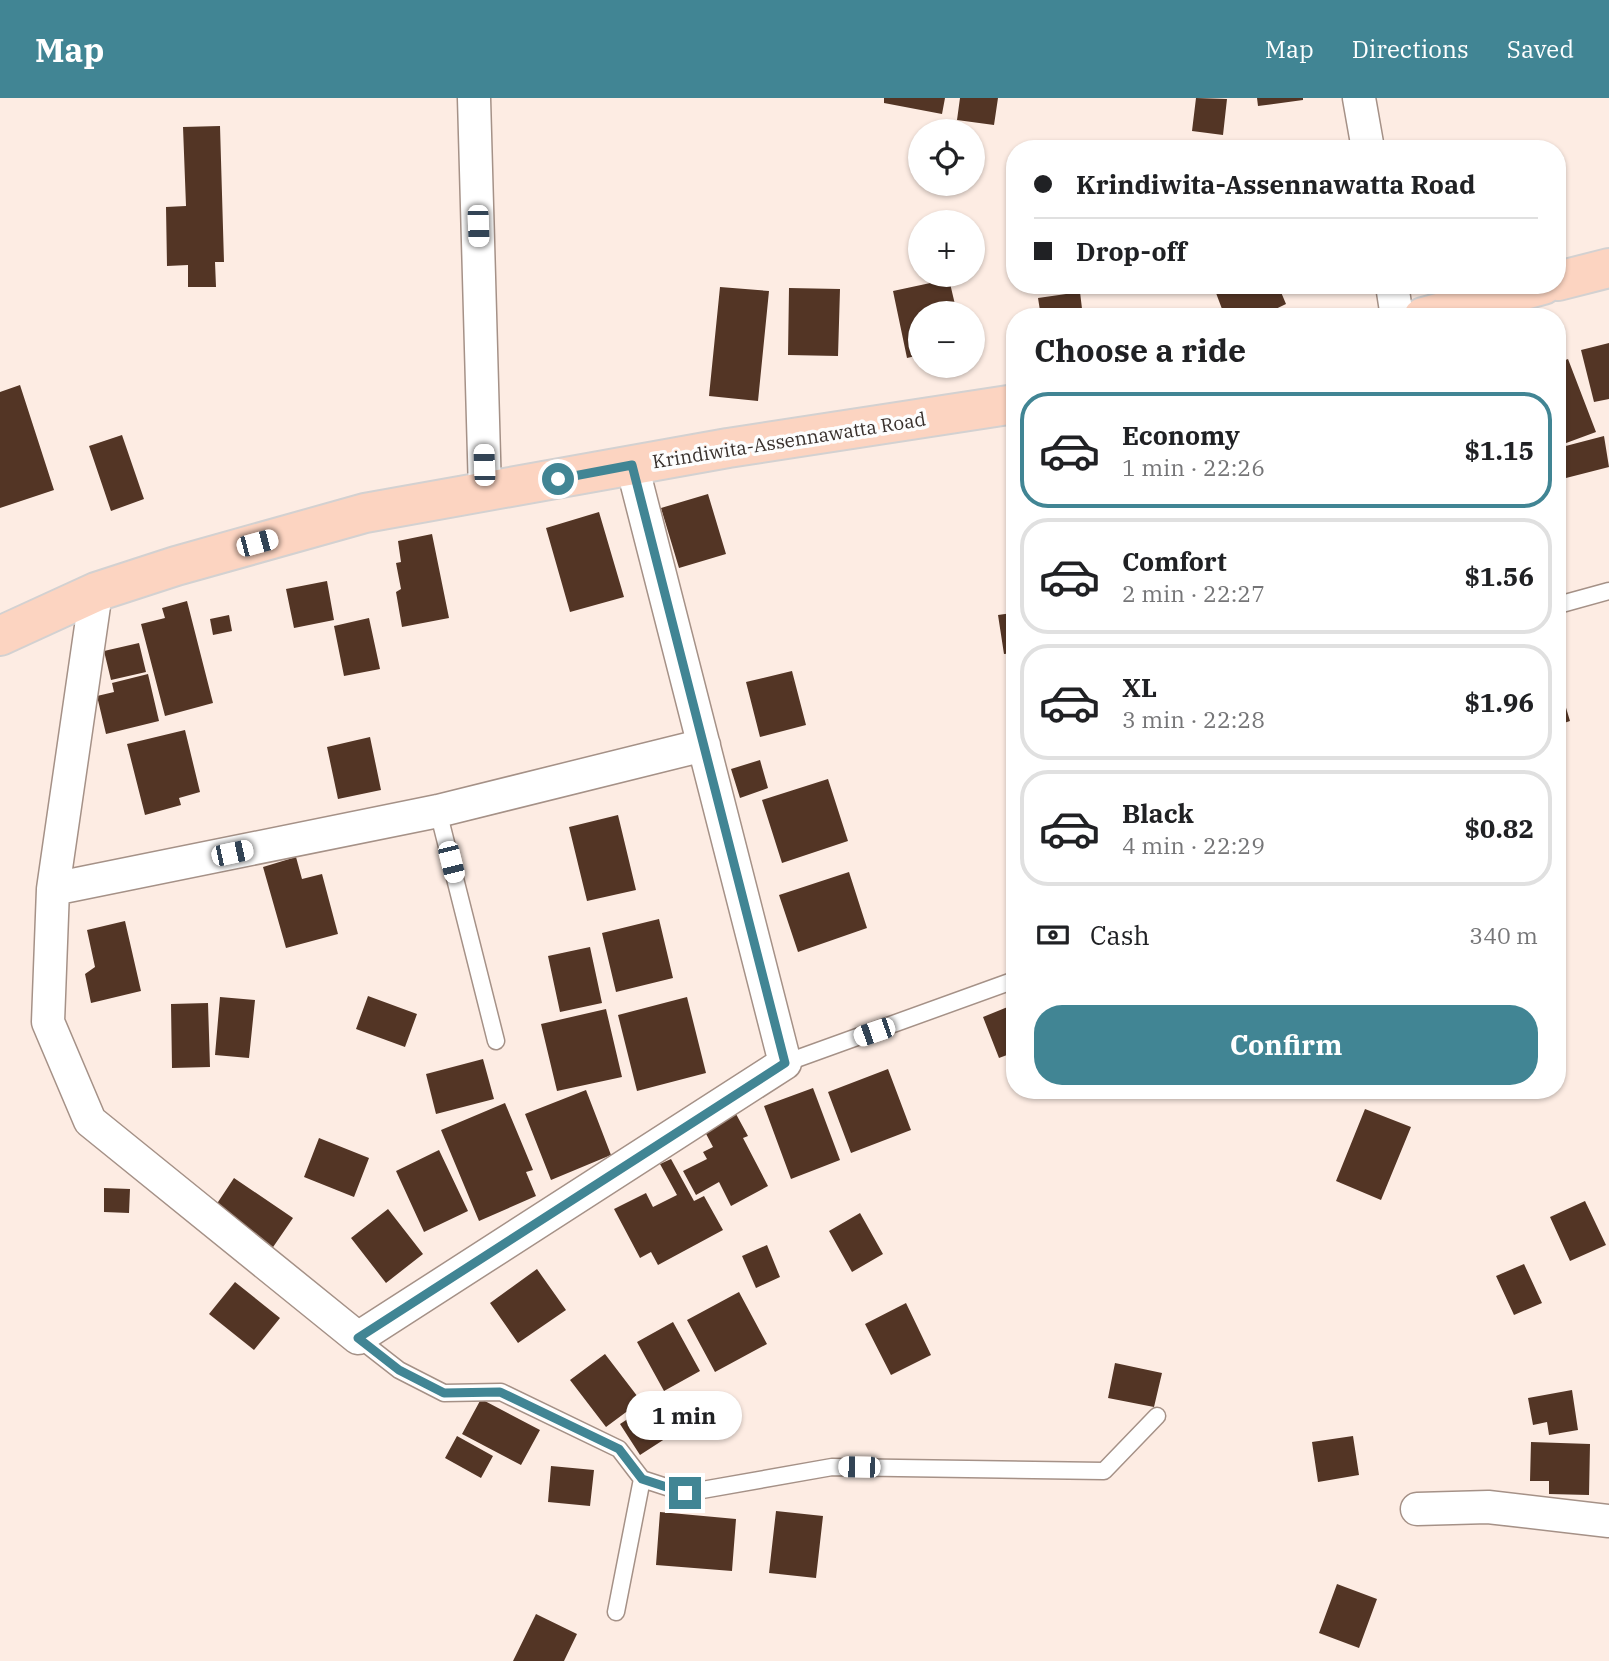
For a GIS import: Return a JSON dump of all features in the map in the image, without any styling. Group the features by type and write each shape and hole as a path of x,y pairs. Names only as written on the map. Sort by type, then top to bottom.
{"main road":[{"path":"1566,280 1609,268"},
{"path":"1457,308 1509,294"},
{"name":"Krindiwita-Assennawatta Road","path":"0,636 96,592 176,566 365,513 728,448 1006,405"}],"street":[{"path":"474,98 485,492"},
{"path":"1359,98 1366,140"},
{"path":"96,592 53,889 48,1022 90,1121 358,1338 785,1063 632,465"},
{"path":"53,889 438,811 704,745"},
{"path":"1417,1509 1488,1507 1609,1521"}],"lane":[{"path":"1566,602 1609,591"},
{"path":"438,811 496,1041"},
{"path":"785,1063 1006,983"},
{"path":"358,1338 399,1370 444,1393 500,1392 619,1449 642,1479 685,1493 832,1467 1104,1471 1157,1416"},
{"path":"616,1612 642,1479"}],"building":[{"path":"884,98 945,98 942,114 884,103"},
{"path":"960,98 998,98 994,125 985,124 985,119 957,119"},
{"path":"1196,98 1227,99 1223,135 1192,131"},
{"path":"1257,98 1303,98 1303,100 1258,106"},
{"path":"220,126 224,262 215,262 216,287 188,287 188,265 167,266 166,207 186,206 183,127"},
{"path":"720,287 769,291 758,401 709,396"},
{"path":"912,287 951,287 954,301 908,301 907,358 893,291"},
{"path":"789,288 840,289 838,356 788,355"},
{"path":"1080,294 1082,308 1040,308 1038,298"},
{"path":"1216,294 1282,294 1286,304 1278,308 1222,308"},
{"path":"1609,343 1609,399 1594,402 1581,350"},
{"path":"1568,359 1596,432 1566,443"},
{"path":"20,385 54,490 0,508 0,392"},
{"path":"122,435 144,499 111,511 89,446"},
{"path":"1604,436 1609,467 1566,478 1566,446"},
{"path":"708,494 726,554 679,568 661,508"},
{"path":"599,512 624,597 570,612 546,528"},
{"path":"432,534 449,618 402,627 396,592 401,589 396,563 401,562 398,541"},
{"path":"327,581 334,620 294,628 286,589"},
{"path":"187,601 213,703 165,716 141,624 165,618 162,608"},
{"path":"1006,614 1006,654 1004,654 998,615"},
{"path":"229,615 232,631 213,635 210,619"},
{"path":"369,618 380,669 344,676 334,626"},
{"path":"139,643 146,672 111,680 104,651"},
{"path":"792,671 806,725 760,737 746,682"},
{"path":"148,674 159,721 106,734 97,696 114,692 112,683"},
{"path":"185,730 200,792 179,798 181,805 145,815 127,744"},
{"path":"370,737 381,790 338,799 327,747"},
{"path":"760,760 768,788 740,798 731,769"},
{"path":"828,779 848,841 782,863 762,800"},
{"path":"618,815 636,890 587,901 569,827"},
{"path":"296,857 302,879 322,874 338,934 286,948 263,867"},
{"path":"849,872 867,928 798,952 779,895"},
{"path":"659,919 673,978 616,992 602,933"},
{"path":"125,921 141,991 91,1003 85,974 95,967 87,930"},
{"path":"590,947 602,1003 560,1012 548,956"},
{"path":"368,996 417,1014 405,1047 356,1029"},
{"path":"220,997 255,1000 249,1058 215,1055"},
{"path":"687,997 706,1073 637,1091 618,1015"},
{"path":"208,1003 210,1067 172,1068 171,1004"},
{"path":"1006,1008 1006,1055 999,1058 983,1017"},
{"path":"606,1009 622,1077 557,1091 541,1024"},
{"path":"483,1059 494,1099 436,1114 426,1074"},
{"path":"888,1069 911,1130 851,1153 828,1092"},
{"path":"813,1088 840,1160 791,1179 764,1106"},
{"path":"586,1090 611,1155 551,1180 525,1114"},
{"path":"505,1103 533,1170 526,1172 536,1196 479,1221 441,1130"},
{"path":"1365,1109 1411,1127 1381,1200 1336,1181"},
{"path":"736,1114 748,1136 743,1138 768,1186 731,1206 719,1182 696,1195 683,1171 707,1159 703,1152 713,1147 704,1130"},
{"path":"319,1138 369,1158 354,1197 304,1177"},
{"path":"439,1150 468,1211 424,1232 396,1171"},
{"path":"671,1159 694,1201 704,1196 723,1230 658,1265 651,1252 640,1258 614,1209 646,1193 653,1207 677,1195 660,1164"},
{"path":"234,1178 293,1218 269,1253 210,1214"},
{"path":"104,1188 130,1189 129,1213 104,1212"},
{"path":"1585,1201 1606,1245 1570,1261 1550,1217"},
{"path":"388,1209 423,1254 386,1283 351,1238"},
{"path":"860,1213 883,1254 852,1272 829,1231"},
{"path":"767,1245 780,1277 756,1288 742,1256"},
{"path":"1524,1264 1542,1303 1514,1315 1496,1276"},
{"path":"537,1269 566,1310 518,1343 490,1303"},
{"path":"235,1282 280,1318 254,1350 209,1314"},
{"path":"739,1292 767,1344 715,1372 687,1320"},
{"path":"906,1303 931,1355 891,1375 865,1324"},
{"path":"673,1322 700,1371 664,1391 637,1342"},
{"path":"605,1354 641,1401 606,1427 570,1380"},
{"path":"1115,1363 1162,1373 1154,1407 1108,1398"},
{"path":"1572,1390 1578,1430 1549,1435 1547,1422 1533,1425 1528,1398"},
{"path":"481,1399 540,1430 521,1465 462,1434"},
{"path":"654,1402 674,1433 640,1455 620,1424"},
{"path":"457,1436 493,1456 481,1478 445,1458"},
{"path":"1353,1436 1359,1475 1318,1482 1312,1442"},
{"path":"1531,1442 1590,1444 1589,1495 1549,1494 1549,1481 1530,1481"},
{"path":"551,1466 594,1470 590,1506 548,1502"},
{"path":"776,1511 823,1516 816,1578 769,1573"},
{"path":"660,1512 736,1519 732,1571 656,1565"},
{"path":"1337,1584 1377,1599 1359,1648 1319,1633"},
{"path":"536,1614 577,1634 564,1661 513,1661"}],"route":[{"path":"558,479 632,465 785,1063 358,1338 399,1370 444,1393 500,1392 619,1449 642,1479 685,1493"}]}
